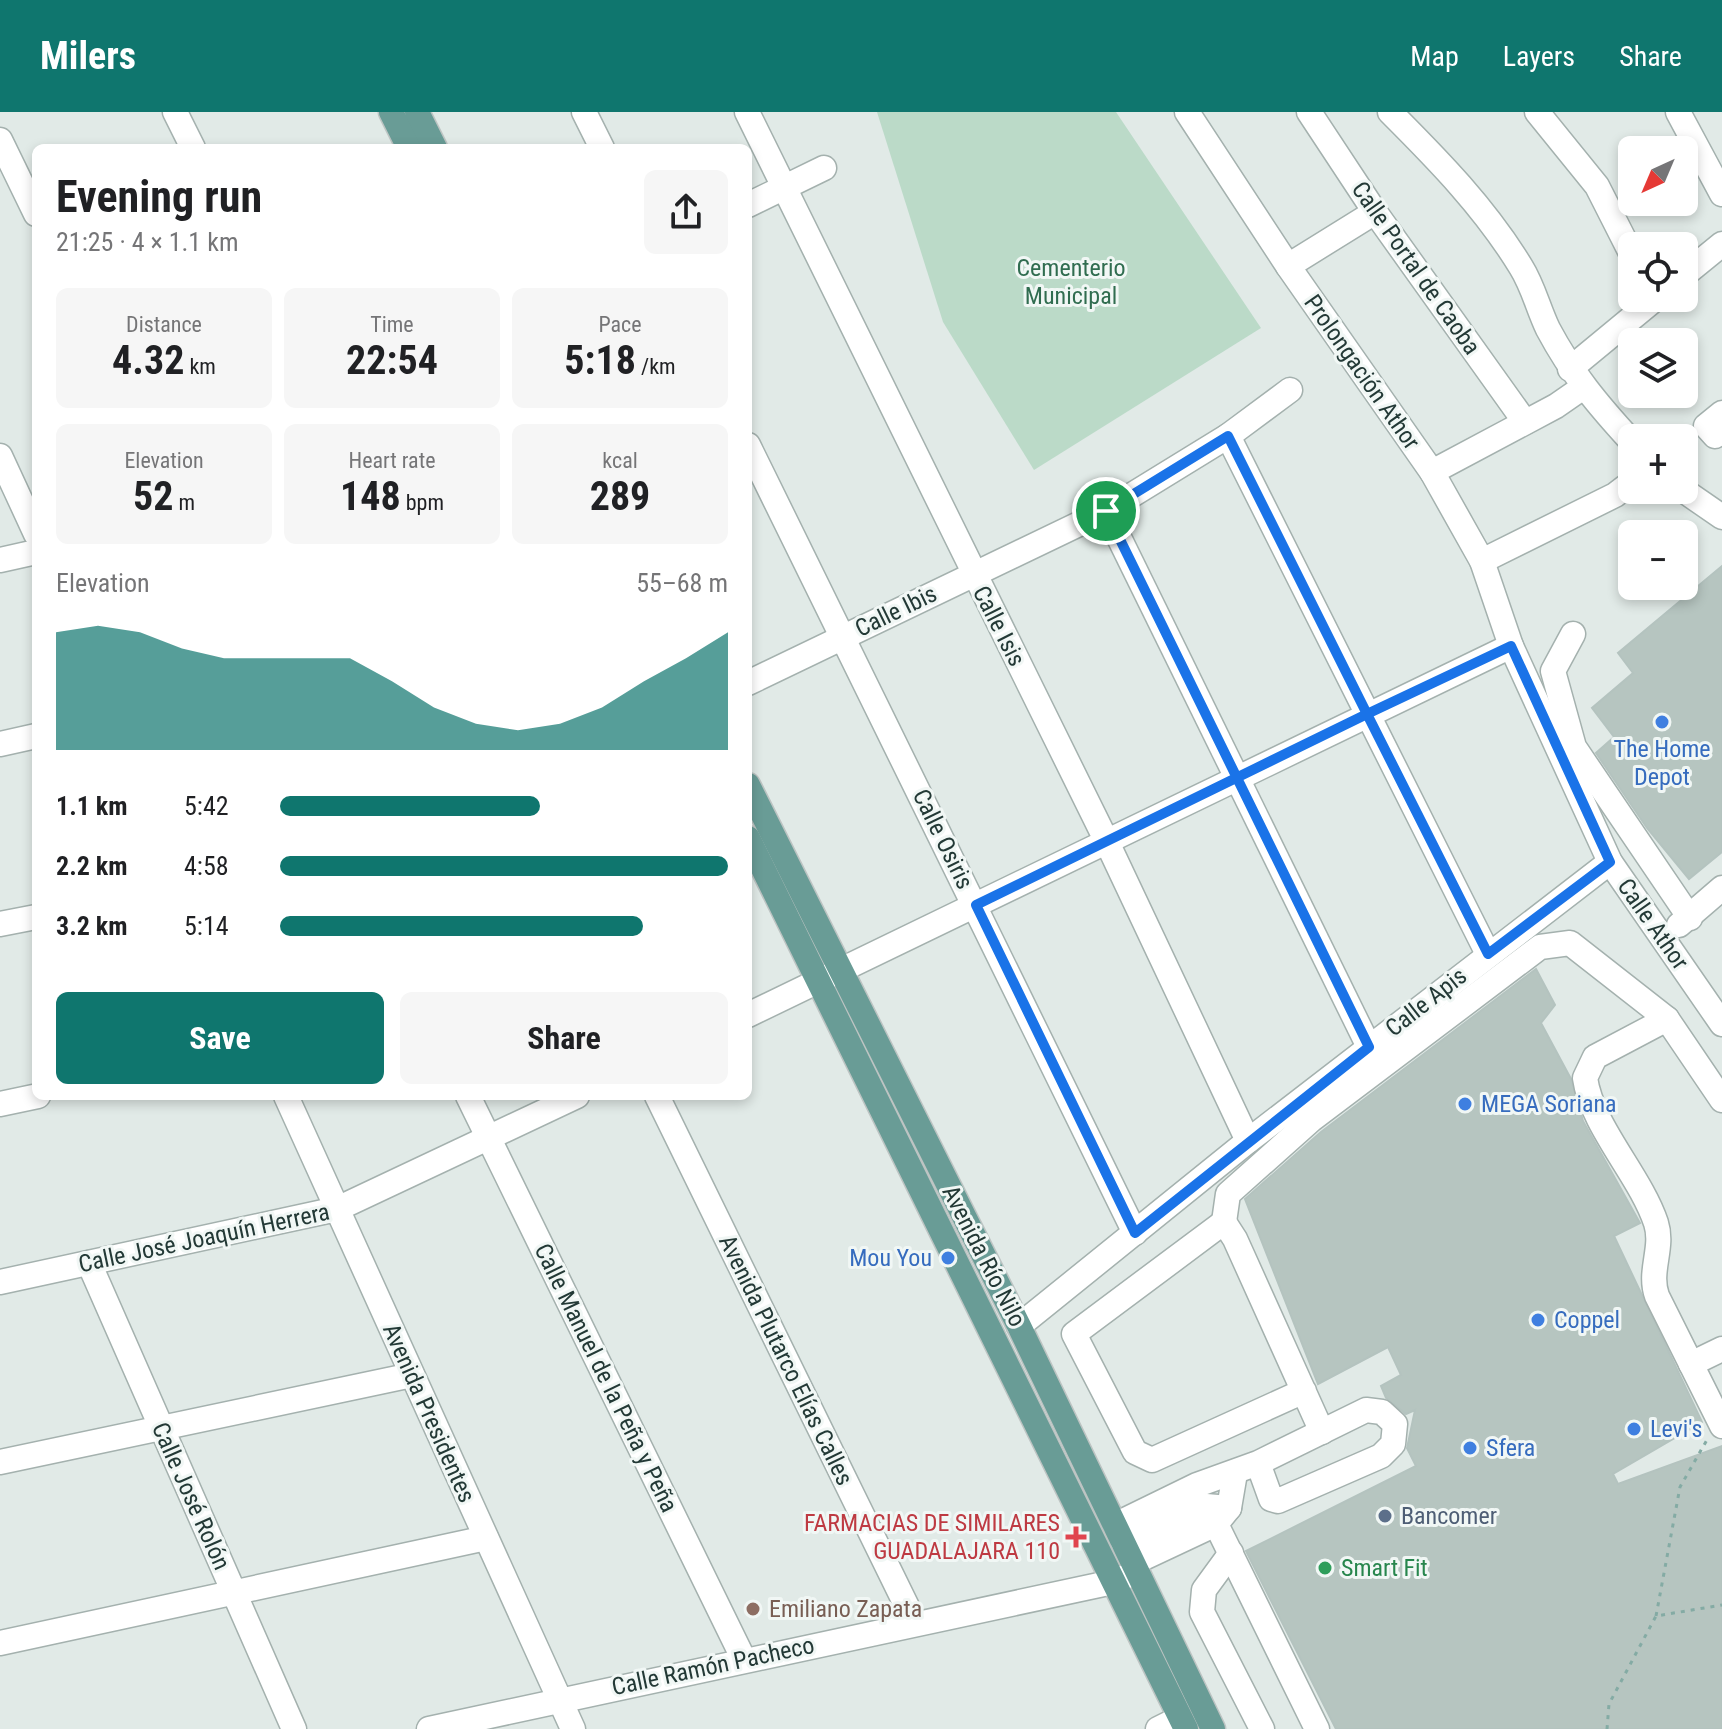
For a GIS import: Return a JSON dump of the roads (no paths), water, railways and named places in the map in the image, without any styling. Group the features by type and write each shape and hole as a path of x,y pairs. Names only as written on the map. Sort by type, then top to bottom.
{"main road":[{"path":"391,112 407,144"},
{"path":"417,112 433,144"},
{"name":"Avenida Río Nilo","path":"752,794 829,977 1113,1582 1183,1723"},
{"name":"Avenida Río Nilo","path":"752,845 829,977 1019,1326 1213,1729"}],"street":[{"path":"175,112 191,144"},
{"path":"584,112 600,144"},
{"name":"Calle Isis","path":"747,112 1106,840 1248,1141"},
{"name":"Prolongación Athor","path":"1187,112 1288,266 1432,472 1482,561 1511,646"},
{"name":"Calle Portal de Caoba","path":"1309,112 1375,212 1525,422"},
{"path":"1390,112 1489,217 1529,280 1547,325 1576,379 1618,426"},
{"path":"1537,112 1597,186 1620,232"},
{"path":"1678,112 1722,194"},
{"path":"0,140 32,206"},
{"path":"752,203 824,168"},
{"path":"1288,266 1375,212"},
{"path":"1698,264 1722,244"},
{"path":"1432,472 1525,422 1576,379 1640,312"},
{"name":"Calle Ibis","path":"752,681 1106,511 1228,436 1290,390"},
{"path":"1715,436 1706,426 1722,413"},
{"path":"1228,436 1488,954"},
{"name":"Calle Osiris","path":"752,453 1135,1233"},
{"path":"0,456 32,525"},
{"path":"1482,561 1618,493"},
{"path":"1698,500 1722,517"},
{"path":"1106,511 1239,775 1369,1047"},
{"path":"0,560 32,553"},
{"path":"1573,634 1553,671 1574,747 1690,918"},
{"path":"752,1013 1511,646"},
{"name":"Calle Athor","path":"1511,646 1610,862 1722,1024"},
{"path":"0,744 32,737"},
{"name":"Calle Apis","path":"1019,1326 1248,1141 1610,862"},
{"path":"1661,936 1690,918 1722,888"},
{"path":"0,924 32,918"},
{"path":"1322,1432 1235,1239 1224,1222 1228,1194 1311,1120 1540,947 1570,943 1667,1019 1722,1100"},
{"path":"1667,1019 1595,1057 1585,1078 1656,1223 1658,1243 1653,1285 1722,1425"},
{"path":"0,1104 32,1097"},
{"name":"Avenida Presidentes","path":"288,1100 573,1729"},
{"name":"Calle Manuel de la Peña y Peña","path":"470,1100 744,1660"},
{"name":"Calle José Joaquín Herrera","path":"0,1282 337,1209 569,1100"},
{"name":"Avenida Plutarco Elías Calles","path":"659,1100 915,1623"},
{"path":"1224,1222 1077,1329 1074,1338 1135,1452 1152,1460 1304,1391"},
{"name":"Calle José Rolón","path":"89,1263 294,1729"},
{"path":"1691,1364 1722,1349"},
{"path":"0,1462 412,1375"},
{"path":"1124,1544 1202,1495 1224,1476 1373,1409 1388,1415 1396,1431 1393,1444 1381,1456 1278,1501 1271,1499 1258,1463"},
{"path":"1224,1476 1222,1516 1231,1553 1317,1729"},
{"path":"1124,1544 1222,1516"},
{"path":"0,1643 486,1538"},
{"name":"Calle Ramón Pacheco","path":"429,1729 1113,1582 1124,1544"},
{"path":"1231,1553 1204,1590 1202,1612 1262,1729"},
{"path":"1158,1729 1183,1723"}],"place":[{"name":"The Home Depot","path":"1662,722"},
{"name":"MEGA Soriana","path":"1465,1104"},
{"name":"Mou You","path":"948,1258"},
{"name":"Coppel","path":"1538,1320"},
{"name":"Levi's","path":"1634,1429"},
{"name":"Sfera","path":"1470,1448"},
{"name":"Bancomer","path":"1385,1516"},
{"name":"FARMACIAS DE SIMILARES GUADALAJARA 110","path":"1076,1537"},
{"name":"Smart Fit","path":"1325,1568"},
{"name":"Emiliano Zapata","path":"753,1609"}],"park label":[{"name":"Cementerio Municipal","path":"1071,282"}]}
